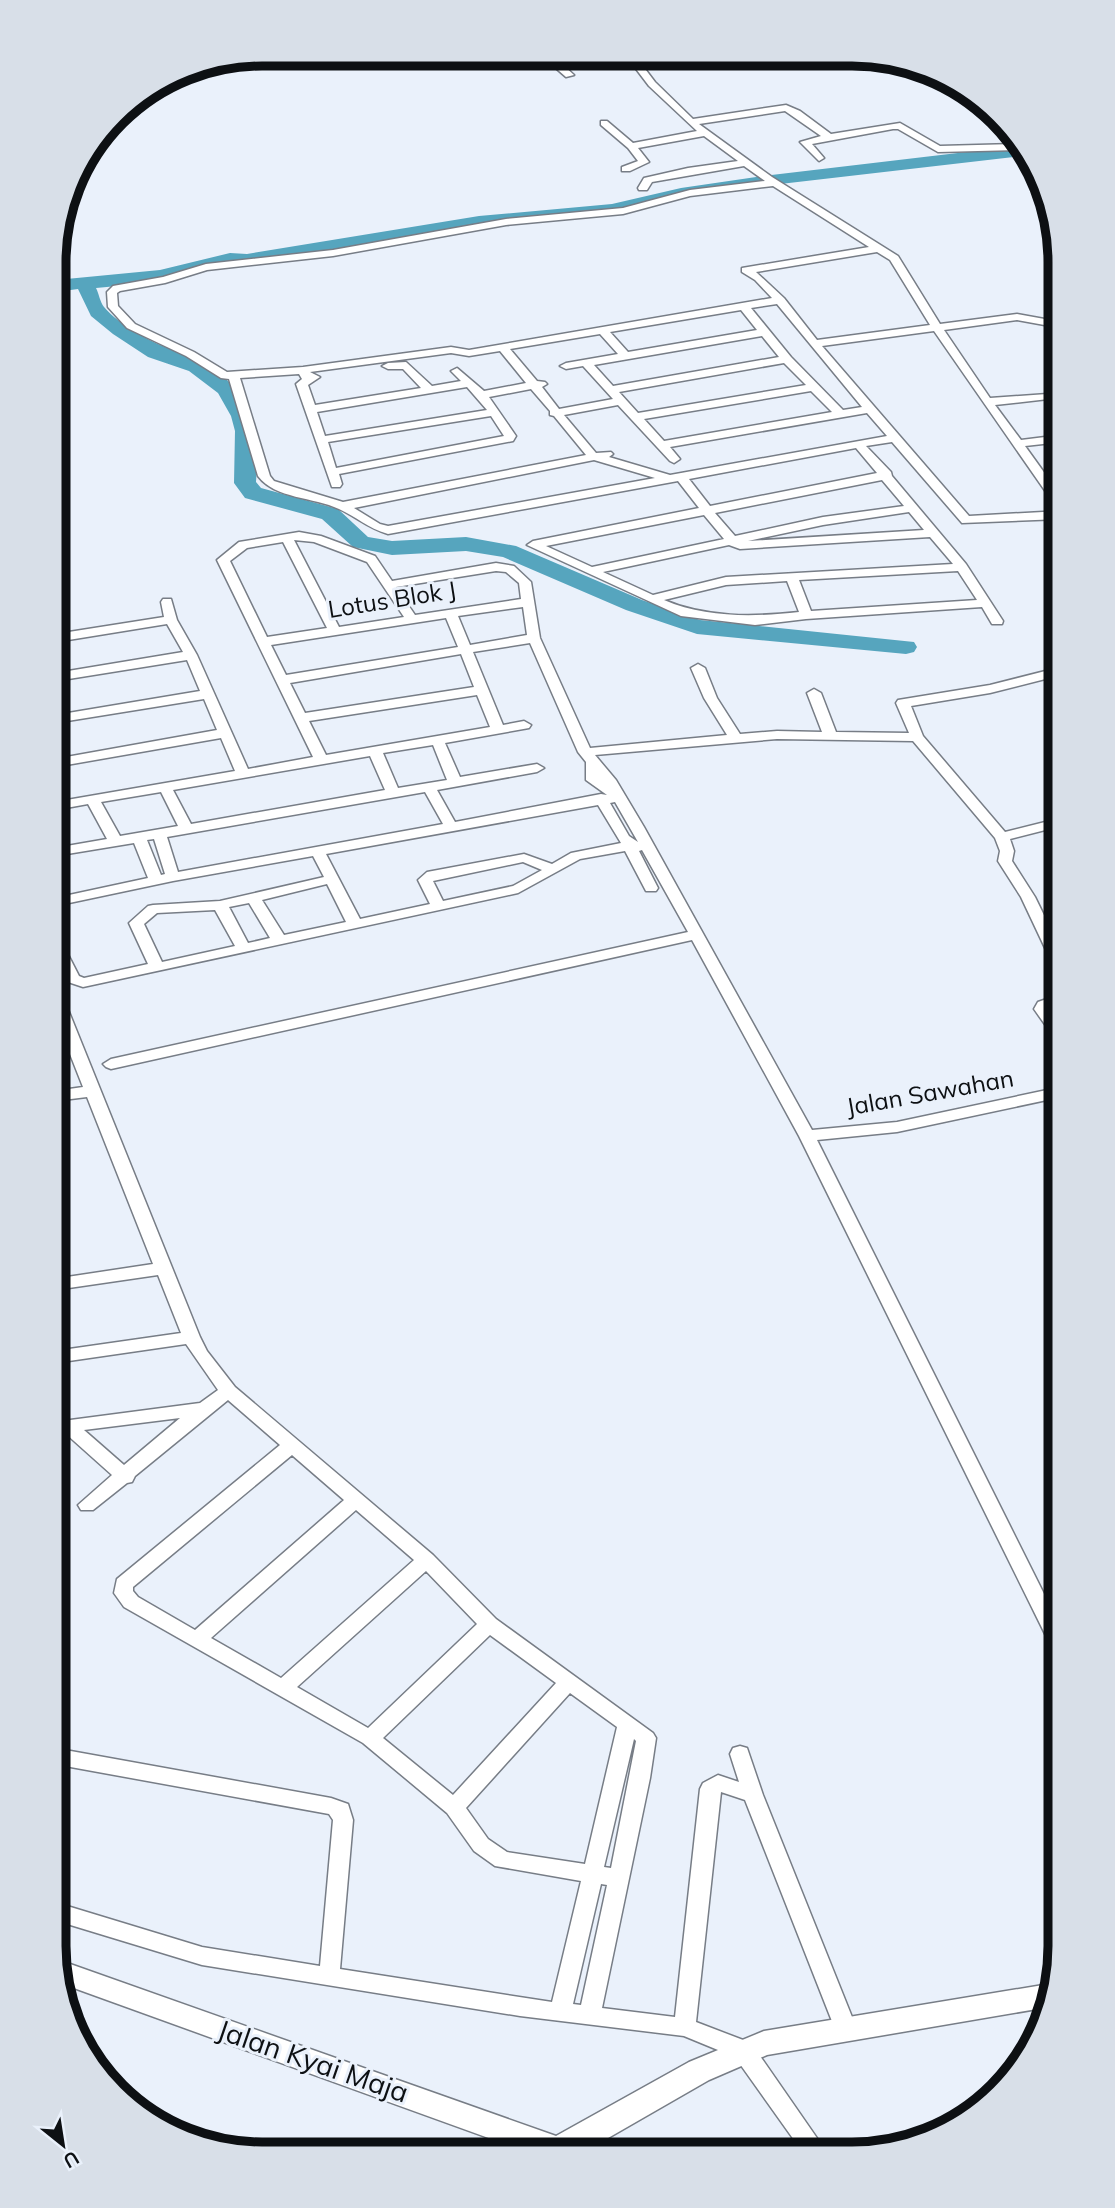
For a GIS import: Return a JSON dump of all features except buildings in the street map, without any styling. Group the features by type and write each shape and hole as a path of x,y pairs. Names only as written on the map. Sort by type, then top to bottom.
{"main road":[{"name":"Jalan Kyai Maja","path":"69,1974 538,2142"},
{"path":"578,2142 699,2071 735,2054 845,2027 1041,1996"}],"street":[{"path":"559,66 569,75"},
{"path":"639,66 652,84 690,122 771,181 894,258 987,402 1048,487"},
{"path":"690,122 786,108 829,137"},
{"path":"604,123 631,146 644,162 626,169"},
{"path":"819,158 806,142 893,126 938,149 1010,147"},
{"path":"631,146 705,133"},
{"path":"643,188 648,180 746,163"},
{"path":"430,390 406,365 401,364 234,378 213,371 190,354 131,326 113,307 111,292 117,288 180,277 206,267 333,253 506,222 613,213 690,193 771,181"},
{"path":"746,270 881,248"},
{"path":"746,270 754,274 780,300 814,344 968,521 1048,517"},
{"path":"746,270 751,284 765,302"},
{"path":"306,374 383,358 451,351 469,353 780,300"},
{"path":"743,306 787,359 840,414"},
{"path":"874,343 1017,317 1048,323"},
{"path":"601,329 626,356"},
{"path":"814,344 939,330"},
{"path":"566,366 765,332"},
{"path":"506,346 563,415 602,456"},
{"path":"611,390 787,359"},
{"path":"586,363 674,458"},
{"path":"306,374 302,384 335,478 509,439 510,436 484,397 457,371"},
{"path":"234,378 264,476 270,484 343,506 376,527 399,530 894,438"},
{"path":"312,409 470,383"},
{"path":"484,397 540,387"},
{"path":"637,417 813,387"},
{"path":"987,402 1048,396"},
{"path":"563,415 624,404"},
{"path":"663,445 872,409"},
{"path":"321,440 494,412"},
{"path":"1018,444 1048,440"},
{"path":"859,445 887,475 935,533 992,612 866,615 850,612 755,621 715,618 681,612 533,545 887,475"},
{"path":"343,506 602,456 679,479 732,541 748,546 935,533"},
{"path":"590,571 823,521 914,508"},
{"path":"321,759 223,560 243,545 299,536 317,539 371,559 412,620"},
{"path":"287,538 335,632"},
{"path":"388,585 496,567 510,569 525,582 534,638 589,757 593,780 612,797 650,850 807,1136 1048,1620"},
{"path":"651,599 726,581 962,567"},
{"path":"792,579 806,615"},
{"path":"167,602 171,620 191,655 243,773"},
{"name":"Lotus Blok J","path":"262,642 529,602"},
{"path":"451,614 498,729"},
{"path":"67,636 171,620"},
{"path":"282,680 534,638"},
{"path":"67,675 191,655"},
{"path":"698,668 699,678 712,695 720,716 732,728 735,739"},
{"path":"1048,674 990,689 903,702 917,737 1005,844 1005,861 1048,930"},
{"path":"301,718 482,690"},
{"path":"814,693 839,734"},
{"path":"67,717 206,694"},
{"path":"67,804 524,725"},
{"path":"67,761 225,733"},
{"path":"589,757 735,739 839,734 917,737"},
{"path":"437,739 454,782"},
{"path":"375,751 393,792"},
{"path":"67,850 537,768"},
{"path":"165,787 186,829"},
{"path":"429,787 451,827"},
{"path":"67,900 173,877 612,797"},
{"path":"612,797 622,839 630,846 651,888"},
{"path":"93,800 116,842"},
{"path":"1005,844 1048,827"},
{"path":"159,834 173,877"},
{"path":"139,838 156,881"},
{"path":"67,966 73,979 83,983 518,889 531,884 551,867 576,856 630,846 650,850"},
{"path":"318,852 355,924"},
{"path":"438,906 425,880 432,874 524,858 551,867"},
{"path":"157,967 136,923 143,915 173,906 220,905 332,879"},
{"path":"254,898 279,940"},
{"path":"220,905 244,948"},
{"path":"111,1064 695,935"},
{"path":"1048,1002 1043,1004 1042,1009 1048,1018"},
{"path":"67,1044 92,1091 191,1337 200,1354 229,1391 290,1447 426,1560 489,1624 568,1684 646,1738 590,2014"},
{"path":"67,1094 92,1091"},
{"name":"Jalan Sawahan","path":"807,1136 897,1127 1048,1094"},
{"path":"66,1283 165,1268"},
{"path":"66,1355 191,1337"},
{"path":"87,1505 126,1477 200,1409 229,1391"},
{"path":"66,1426 200,1409"},
{"path":"66,1431 126,1477"},
{"path":"290,1447 124,1584 123,1593 131,1602 370,1738 454,1807 481,1845 502,1860 619,1878"},
{"path":"197,1640 355,1500"},
{"path":"283,1688 426,1560"},
{"path":"370,1738 489,1624"},
{"path":"454,1807 568,1684"},
{"path":"561,2010 627,1725"},
{"path":"740,1754 753,1795 845,2027"},
{"path":"66,1758 341,1810 343,1820 329,1978"},
{"path":"685,2027 710,1789 718,1783 753,1795"},
{"path":"66,1915 202,1956 520,2007 685,2027 735,2054 807,2142"}],"waterway":[{"path":"83,283 160,276 230,259 247,260 479,221 612,209 681,193 763,181 1013,152"},
{"path":"67,285 83,283"},
{"path":"83,283 94,307 111,324 150,350 196,367 225,389 241,416 247,447 245,483 253,493 330,514 361,542 392,548 466,544 508,551 634,605 697,627 906,647"}]}
